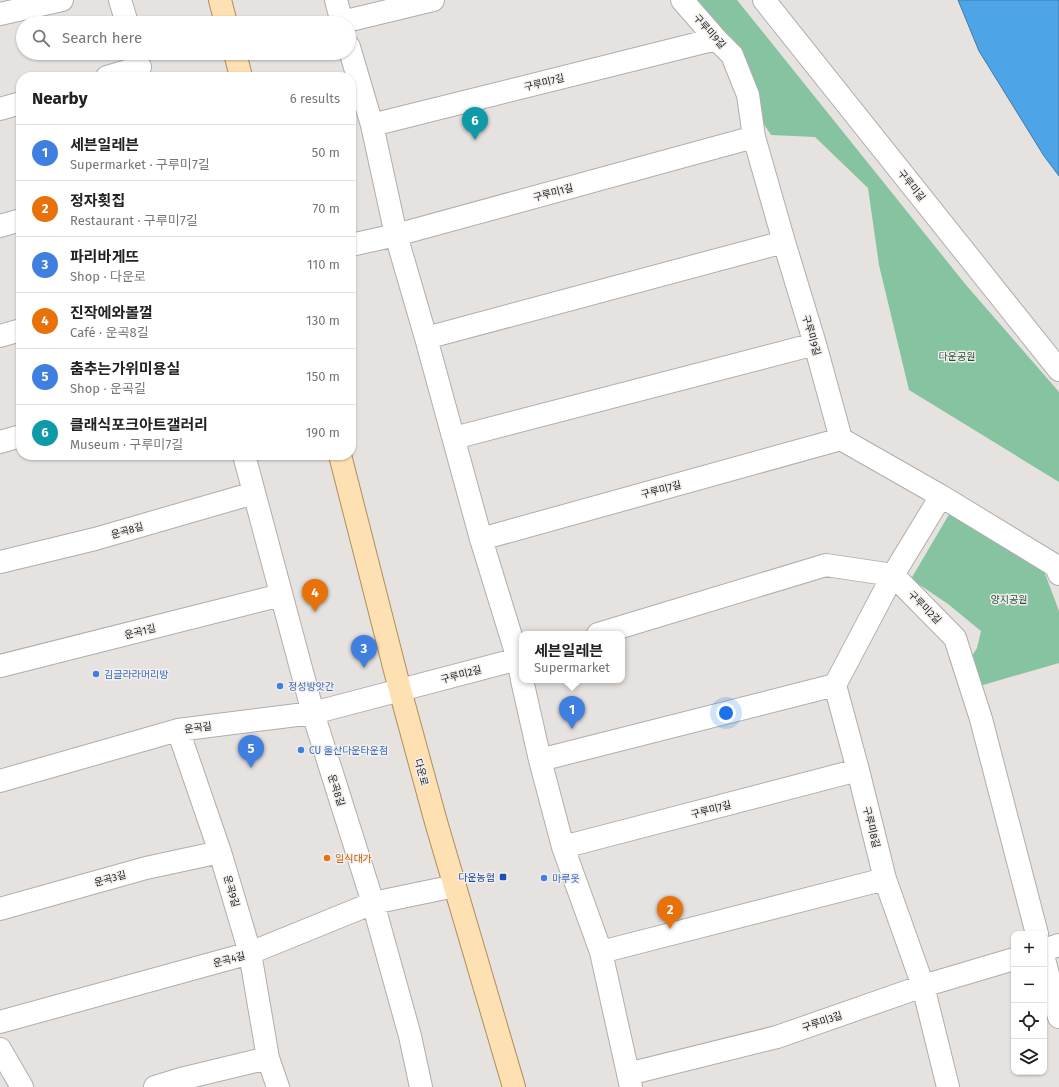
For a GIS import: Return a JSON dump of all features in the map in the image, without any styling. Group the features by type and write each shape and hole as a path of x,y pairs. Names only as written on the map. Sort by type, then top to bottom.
{"main road":[{"path":"220,0 224,16"},
{"path":"236,60 240,72"},
{"name":"다운로","path":"341,460 400,690 436,822 514,1087"}],"street":[{"path":"0,14 62,0"},
{"path":"120,0 125,16"},
{"path":"336,0 340,16"},
{"path":"356,19 433,0"},
{"name":"구루미9길","path":"682,0 732,55 748,96 754,137 842,439"},
{"name":"구루미길","path":"764,0 1059,370"},
{"name":"구루미7길","path":"372,126 716,39"},
{"path":"353,60 372,126 396,235 481,539 519,662"},
{"path":"122,72 139,66"},
{"path":"0,109 16,104"},
{"name":"구루미1길","path":"356,244 396,235 754,137"},
{"path":"0,226 16,221"},
{"path":"426,338 784,242"},
{"path":"0,336 16,331"},
{"path":"454,438 815,344"},
{"path":"0,442 16,437"},
{"path":"842,439 941,496 1056,566 1059,574"},
{"name":"구루미7길","path":"481,539 842,439"},
{"name":"운곡8길","path":"245,460 313,713 373,903 410,1036 421,1087"},
{"name":"운곡8길","path":"0,562 94,539 254,493"},
{"path":"540,760 834,685 893,575 941,496"},
{"path":"608,631 826,564 893,575"},
{"name":"구루미2길","path":"893,575 955,638 981,719 1036,931"},
{"name":"운곡1길","path":"0,666 281,596"},
{"name":"구루미2길","path":"400,690 519,669"},
{"path":"524,683 540,760 563,847 601,952 629,1080"},
{"name":"구루미8길","path":"834,685 858,770 885,878 923,986 944,1086"},
{"name":"운곡길","path":"0,780 178,730 313,713 400,690"},
{"name":"운곡9길","path":"178,730 220,852 250,953 268,1058 278,1087"},
{"name":"구루미7길","path":"563,847 858,770"},
{"name":"운곡3길","path":"0,909 146,868 220,852"},
{"path":"601,952 885,878"},
{"name":"운곡4길","path":"0,1022 250,953 373,903 455,886"},
{"path":"1047,949 1059,945"},
{"name":"구루미3길","path":"629,1080 777,1037 923,986 1011,960"},
{"path":"1046,967 1059,1016"},
{"path":"0,1049 22,1087"},
{"path":"155,1087 181,1079 268,1058"}],"green space":[{"name":"다운공원","path":"683,0 737,0 966,285 1059,392 1059,482 909,390 879,265 868,188 815,137 771,135"},
{"name":"양지공원","path":"951,511 1044,571 1059,611 1059,663 983,685 970,678 967,664 977,648 981,631 948,604 911,579"}],"water":[{"path":"958,0 1059,0 1059,176 1044,156 979,51"}],"place":[{"name":"클래식포크아트갤러리","path":"475,140"},
{"name":"진작에와볼껄","path":"315,612"},
{"name":"파리바게뜨","path":"364,668"},
{"name":"김글라라머리방","path":"96,674"},
{"name":"정성방앗간","path":"280,686"},
{"name":"세븐일레븐","path":"572,729"},
{"name":"CU 울산다운타운점","path":"301,750"},
{"name":"춤추는가위미용실","path":"251,768"},
{"name":"일식대가","path":"327,858"},
{"name":"다운농협","path":"503,877"},
{"name":"마루옷","path":"544,878"},
{"name":"정자횟집","path":"670,929"}]}
